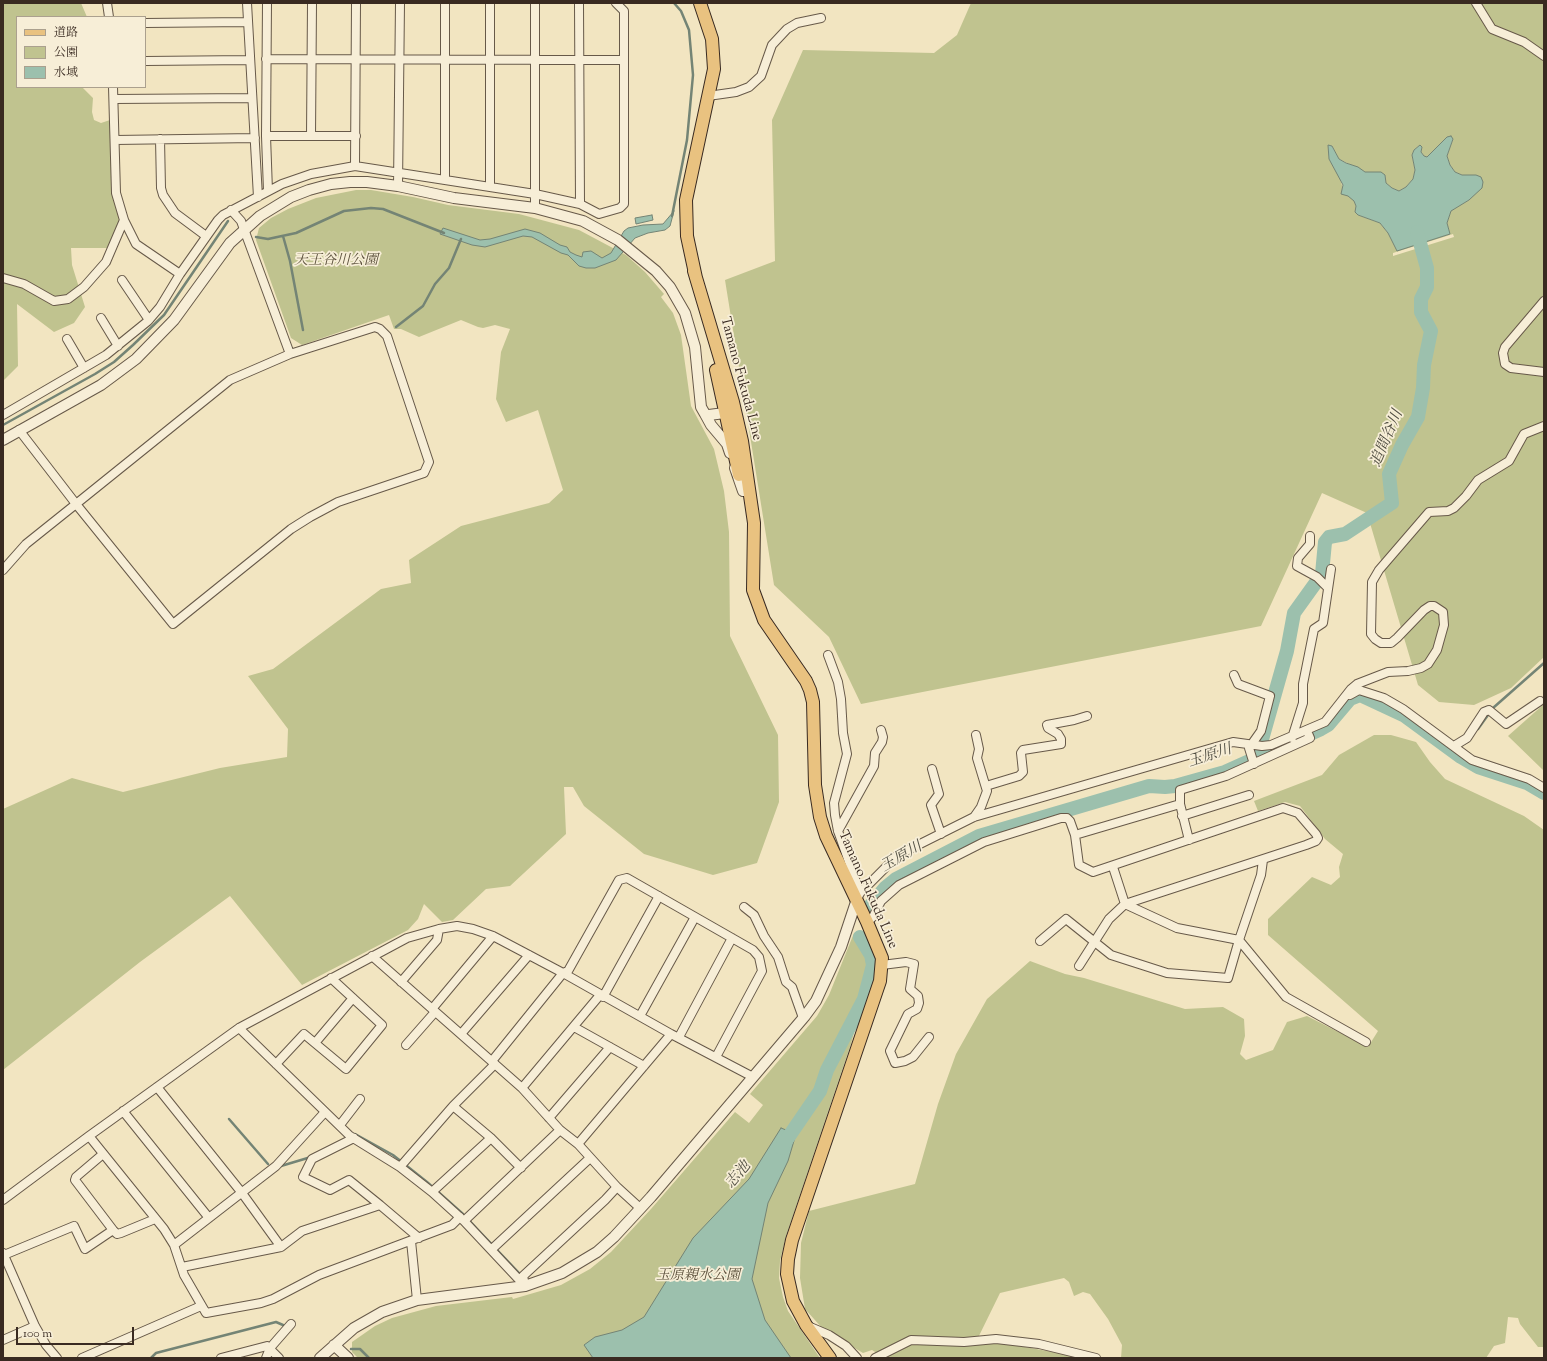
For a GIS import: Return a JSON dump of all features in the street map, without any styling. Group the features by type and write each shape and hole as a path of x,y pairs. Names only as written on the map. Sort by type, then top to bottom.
{"main road":[{"name":"Tamano Fukuda Line","path":"700,3 708,25 714,54 714,69 686,200 687,236 694,271 730,412 753,544"},
{"name":"Tamano Fukuda Line","path":"730,412 742,440 754,523 753,590 764,620 806,681 810,690 812,702 816,797 826,836 858,897 879,949 882,965 878,988 792,1240 788,1260 787,1274 789,1289 793,1301 806,1325 830,1358"}],"street":[{"path":"107,3 109,16"},
{"path":"248,3 258,197"},
{"path":"268,3 266,59 268,191"},
{"path":"311,136 312,3"},
{"path":"356,3 356,166"},
{"path":"398,186 400,3"},
{"path":"445,3 445,180"},
{"path":"490,3 490,186"},
{"path":"535,3 535,208"},
{"path":"578,3 580,204"},
{"path":"592,225 599,214 620,208 624,204 624,11 616,3"},
{"path":"1476,3 1492,29 1524,42 1544,56"},
{"path":"708,96 736,92 749,87 761,76 772,45 787,29 797,23 821,18"},
{"path":"146,23 248,22"},
{"path":"266,59 624,60"},
{"path":"146,61 250,60"},
{"path":"113,88 116,193 124,220 136,244 180,274"},
{"path":"114,99 252,98"},
{"path":"266,136 356,136"},
{"path":"115,140 255,138"},
{"path":"160,140 161,188 163,195 175,213 206,236"},
{"path":"3,415 84,368 118,346 149,320 160,307 180,274 218,220 231,210 268,191 311,174 356,166 399,171 445,180 535,194 580,204 599,214"},
{"path":"3,440 101,384 136,359 170,324 230,243 244,229 274,206 309,190 331,184 368,182 398,186 454,198 535,208 592,225 619,240 628,247 656,271 670,287 685,313 695,347 701,407 711,425 727,444 743,491"},
{"path":"231,210 241,221 290,354"},
{"path":"3,278 24,284 54,301 68,299 84,287 106,262 124,220"},
{"path":"122,280 149,320"},
{"path":"1544,301 1505,347 1503,353 1505,364 1511,368 1544,372"},
{"path":"101,318 118,346"},
{"path":"3,570 26,544 76,504 230,380 290,354 376,327 387,336 429,462 424,473 338,502 291,529 173,624 76,504 19,430"},
{"path":"67,339 84,368"},
{"path":"705,414 709,415 730,412"},
{"path":"1252,760 1249,748 1257,745 1290,741 1308,734 1325,722 1351,689 1357,684 1388,672 1408,671 1421,668 1428,664 1437,650 1444,625 1443,612 1434,606 1430,606 1391,643 1386,644 1375,639 1371,629 1372,582 1379,570 1429,512 1448,511 1454,508 1466,496 1478,480 1509,461 1524,434 1544,426"},
{"path":"1310,536 1310,544 1298,558 1297,566 1319,578 1328,588"},
{"path":"1189,840 1182,816 1180,790 1226,776 1252,760 1284,750 1290,741 1303,702 1303,684 1314,628 1323,623 1331,569"},
{"path":"828,656 838,682 843,733 847,754 834,803 838,831 853,868 858,897"},
{"path":"1234,675 1238,684 1270,696 1257,745"},
{"path":"1345,698 1360,690 1384,698 1403,709 1472,760 1529,779 1544,788"},
{"path":"1454,746 1467,738 1484,712 1490,711 1506,724 1540,701"},
{"path":"986,786 1019,776 1023,772 1021,753 1023,750 1061,744 1061,739 1058,734 1048,728 1047,725 1087,716"},
{"path":"838,831 874,766 875,753 882,742 883,737 880,730"},
{"path":"974,817 986,796 986,786 977,758 979,749 976,735"},
{"path":"320,1358 367,1319 382,1312 417,1300 525,1286 562,1273 579,1265 614,1237 753,1077 816,1001 845,936 858,897 898,855 974,817 1234,742 1257,745"},
{"path":"932,769 939,794 931,805 941,834"},
{"path":"1182,816 1249,795"},
{"path":"1075,835 1180,804"},
{"path":"867,922 873,916 881,901 899,884 984,842 1061,818 1067,818 1070,821 1075,835 1079,865 1093,872 1113,867 1282,808 1298,813 1316,834 1318,838 1316,841 1263,860 1125,904 1109,919 1079,966"},
{"path":"1040,941 1066,919 1112,955 1167,973 1228,978 1261,875 1263,860"},
{"path":"1113,867 1125,904 1177,928 1239,940 1286,997 1366,1042"},
{"path":"402,1164 493,1062 563,973 568,971 619,880 627,878 753,950 762,963 762,971 716,1057"},
{"path":"522,1088 601,996 659,896"},
{"path":"744,907 754,915 764,936 778,956 786,982 792,987 803,1018"},
{"path":"640,1016 695,917"},
{"path":"3,1200 123,1111 239,1028 407,938 439,929 457,926 473,929 493,936 563,973 670,1034 679,1037 753,1077"},
{"path":"401,982 437,940 439,929"},
{"path":"406,1046 493,936"},
{"path":"679,1037 732,938"},
{"path":"461,1034 529,955"},
{"path":"372,956 522,1088 548,1118 560,1130 578,1144 617,1187 640,1208"},
{"path":"882,965 906,962 914,964 910,989 918,996 919,1003 917,1010 908,1014 890,1051 895,1063 906,1062 913,1057 929,1037"},
{"path":"276,1064 304,1034 346,1068 382,1025 331,978"},
{"path":"315,1043 353,998"},
{"path":"574,1027 644,1066"},
{"path":"239,1028 354,1138 402,1164 435,1190 494,1248 525,1286"},
{"path":"578,1144 670,1034"},
{"path":"548,1118 610,1047"},
{"path":"157,1087 242,1193 282,1247"},
{"path":"340,1125 360,1099"},
{"path":"453,1106 491,1138 521,1168"},
{"path":"123,1111 209,1218"},
{"path":"174,1245 276,1166 326,1112"},
{"path":"89,1136 174,1245 184,1275 206,1314 261,1303 286,1294 319,1275 419,1238 465,1219 560,1130"},
{"path":"354,1138 312,1159 303,1178 330,1190 349,1180 419,1238"},
{"path":"435,1190 491,1138"},
{"path":"103,1154 76,1177 75,1180 113,1230 117,1234 121,1233 155,1219"},
{"path":"494,1248 590,1158"},
{"path":"525,1286 523,1276 606,1200 617,1187"},
{"path":"182,1267 282,1247 302,1232 380,1205"},
{"path":"57,1358 46,1345 35,1326 3,1254 74,1226 86,1249 113,1230"},
{"path":"411,1241 417,1300"},
{"path":"82,1358 201,1306"},
{"path":"266,1358 270,1348 290,1324"},
{"path":"806,1325 829,1335 850,1350 857,1358"},
{"path":"3,1340 35,1326"},
{"path":"875,1358 911,1340 964,1342 996,1339 1039,1344 1096,1358"},
{"path":"334,1345 348,1358"},
{"path":"221,1358 244,1355 267,1346 279,1358"}],"green space":[{"path":"3,3 81,3 87,16 16,16 16,88 83,88 93,98 92,112 94,120 101,123 110,120 119,220 108,248 71,248 72,265 85,307 74,323 54,332 17,304 18,366 3,381"},
{"path":"971,3 1544,3 1544,657 1511,688 1474,705 1439,702 1418,685 1367,513 1322,493 1261,626 861,704 829,637 774,585 725,280 775,261 772,120 803,50 934,53 957,35","holes":["1453,139 1447,156 1450,165 1455,172 1462,175 1476,175 1469,200 1451,210 1447,223 1450,234 1397,250 1388,233 1380,223 1358,215 1355,212 1356,206 1354,201 1343,189 1339,175 1329,159 1328,145 1332,146 1339,159 1365,172 1385,175 1386,183 1399,191 1406,187 1413,179 1415,170 1412,155 1414,150 1420,145 1422,147 1421,152 1427,157","1453,234 1454,237 1393,256 1393,253"]},
{"name":"天王谷川公園","path":"356,190 371,190 448,205 519,214 579,230 626,255 645,272 664,294 661,297 673,313 681,335 691,406 714,449 724,491 729,532 730,636 778,735 779,802 757,863 713,875 644,854 584,806 573,787 564,787 566,834 510,886 486,889 453,920 442,922 424,904 418,919 408,930 302,985 230,896 140,962 3,1070 3,809 72,778 123,792 220,768 287,757 288,729 248,676 273,669 381,589 411,583 409,560 461,526 549,503 563,490 538,410 506,422 496,399 501,352 510,329 495,325 483,328 461,320 419,337 401,329 394,329 389,315 302,345 291,338 256,240 259,228 271,218 288,209 316,198"},
{"path":"1544,704 1544,771 1508,736"},
{"path":"1374,735 1391,735 1416,742 1430,762 1445,779 1524,816 1544,830 1544,1347 1538,1347 1520,1324 1518,1318 1508,1317 1505,1343 1494,1346 1486,1358 1121,1358 1122,1345 1108,1319 1090,1294 1083,1292 1074,1296 1069,1282 1064,1278 1000,1293 975,1344 997,1342 1064,1354 1077,1358 882,1358 883,1357 872,1350 863,1353 823,1329 805,1309 800,1278 801,1243 809,1211 915,1184 938,1104 956,1054 987,999 1030,961 1065,974 1084,978 1185,1009 1223,1007 1244,1019 1245,1036 1240,1054 1246,1060 1273,1050 1287,1022 1307,1016 1368,1047 1378,1031 1268,935 1268,919 1312,877 1331,885 1340,877 1339,867 1343,854 1325,839 1300,806 1285,802 1258,811 1254,801 1322,775 1339,755"},
{"name":"玉原親水公園","path":"854,933 861,933 867,936 877,959 876,975 871,992 860,1010 851,1044 786,1236 780,1261 779,1278 788,1311 820,1358 358,1358 352,1352 352,1342 375,1326 392,1318 436,1306 512,1297 513,1299 561,1285 590,1269 611,1252 651,1209 735,1112 749,1123 763,1105 750,1094 817,1016 829,995"}],"water":[{"path":"1451,136 1453,139 1447,156 1450,165 1455,172 1462,175 1476,175 1481,177 1483,182 1482,188 1469,200 1451,211 1447,223 1450,234 1397,251 1388,233 1380,223 1358,215 1355,212 1356,206 1354,201 1348,196 1341,194 1343,185 1329,159 1328,145 1332,146 1339,159 1346,163 1358,167 1365,172 1381,172 1385,175 1386,183 1399,191 1406,187 1413,179 1415,170 1412,155 1414,150 1420,145 1422,147 1421,152 1427,157 1447,137"},
{"path":"674,211 670,226 665,230 648,233 635,238 616,260 595,268 579,266 568,255 561,253 532,237 523,236 485,247 472,245 440,234 443,228 480,240 490,239 525,229 540,233 560,245 567,247 570,252 576,255 582,257 583,252 591,251 602,258 611,253 624,231 628,228 643,225 663,224"},
{"path":"652,215 653,220 636,224 635,218"},
{"path":"781,1128 796,1134 788,1161 768,1203 752,1279 765,1320 791,1358 593,1358 584,1345 595,1337 622,1330 644,1317 693,1238 749,1179"}],"waterway":[{"path":"672,216 687,140 693,75 689,30 681,11 674,3"},
{"path":"256,237 268,239 296,233 344,211 371,208 383,209 444,233"},
{"path":"3,425 95,374 114,362 133,345 164,315 228,221"},
{"name":"追間谷川","path":"1257,757 1287,651 1294,613 1322,574 1325,542 1329,537 1345,534 1392,503 1389,474 1402,445 1418,417 1423,388 1424,365 1431,331 1421,312 1421,299 1427,287 1427,268 1417,232"},
{"path":"283,236 290,261 303,330"},
{"path":"396,327 423,306 435,284 449,268 461,239"},
{"path":"1478,729 1493,708 1544,663"},
{"name":"玉原川","path":"870,906 885,888 896,879 979,836 1149,786 1175,786 1225,772 1321,729 1328,725 1350,699 1360,695 1405,716 1461,757 1478,767 1527,783 1544,793"},
{"path":"1460,746 1469,741"},
{"name":"志池","path":"781,1148 820,1091 827,1070 864,999 873,965 871,955 860,937"},
{"path":"229,1119 268,1164"},
{"path":"355,1134 393,1155 427,1182 463,1214 519,1273"},
{"path":"281,1166 311,1157"},
{"path":"151,1358 156,1353 276,1322 283,1325"},
{"path":"351,1349 360,1349 369,1358"}]}
